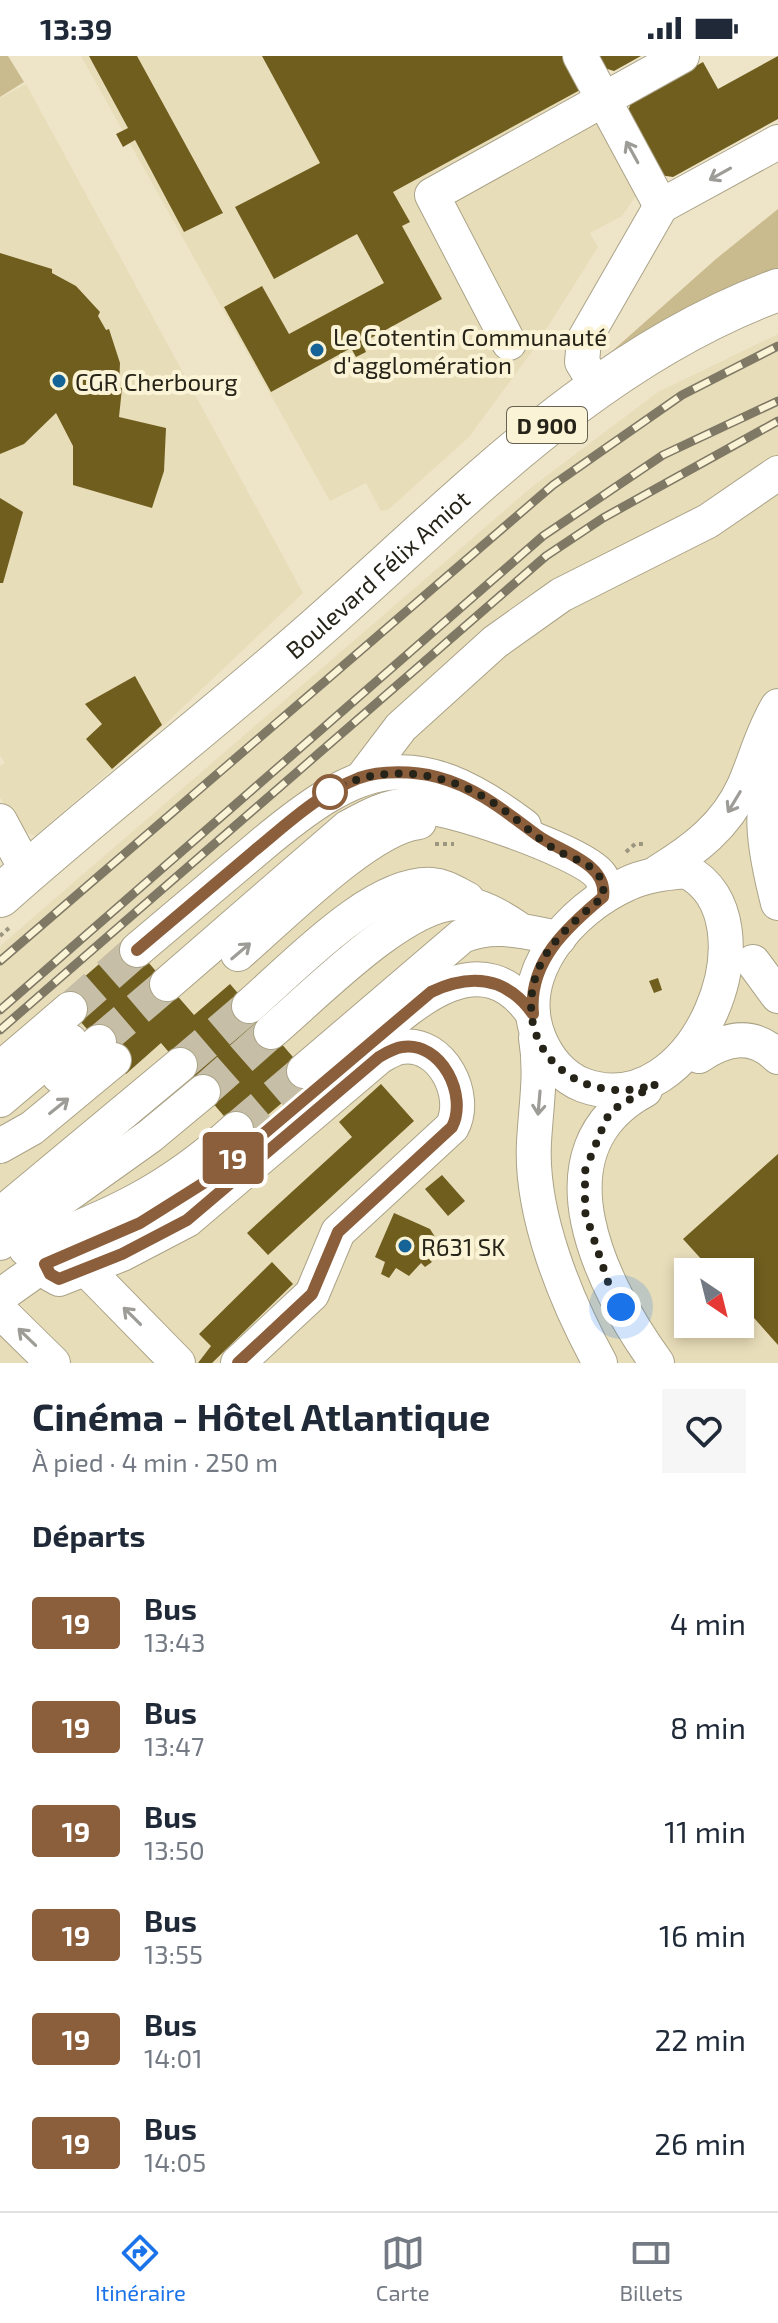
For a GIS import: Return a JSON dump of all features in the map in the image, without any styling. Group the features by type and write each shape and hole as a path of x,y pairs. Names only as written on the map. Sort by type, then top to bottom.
{"main road":[{"name":"Boulevard Félix Amiot","path":"14,883 269,670 596,385 671,337 778,290"}],"street":[{"path":"580,56 661,206"},
{"path":"509,343 432,195 682,56"},
{"path":"596,385 582,362 584,340 661,206 778,142"},
{"path":"363,777 401,727 495,642 561,595 695,529 778,473"},
{"path":"600,1363 578,1322 553,1256 535,1176 534,1142 541,1066 531,999 538,969 601,885 650,860 690,853 716,829 744,784 764,728 778,706"},
{"path":"778,751 766,788 763,846 778,903"},
{"path":"160,976 311,803 363,777 402,773 437,777 488,799 601,885"},
{"path":"160,976 345,805 363,797 406,788 438,792 484,808 557,850"},
{"path":"0,821 14,883"},
{"path":"160,976 397,827 420,821 438,823 557,850"},
{"path":"18,1256 140,1223 210,1179 431,992 469,979 486,980 513,991 534,1020 544,1050 558,1069 580,1084 621,1092 667,1076 702,1048 736,1007 753,962 751,933 743,912 729,893 710,878 650,860"},
{"path":"277,1039 377,899 411,886 431,885 462,896 501,923"},
{"path":"277,1039 377,942 418,913 456,903 473,905 501,923 559,938"},
{"path":"277,1039 462,936 501,923"},
{"path":"753,962 778,996"},
{"path":"0,1069 92,1035"},
{"path":"0,1100 92,1035"},
{"path":"0,1125 92,1035"},
{"path":"0,1146 32,1128 92,1035"},
{"path":"657,1363 610,1288 585,1212 585,1171 606,1119 624,1101 718,1043 752,1041 778,1057"},
{"path":"18,1256 56,1279 157,1237 197,1213 379,1057 404,1046 425,1051 455,1084 460,1108 452,1127 338,1232 312,1294 238,1363"},
{"path":"18,1256 145,1199 206,1156 208,1098"},
{"path":"38,1199 105,1185 132,1169 208,1098"},
{"path":"0,1215 38,1199 208,1098"},
{"path":"0,1296 38,1199"},
{"path":"86,1269 178,1363"},
{"path":"0,1311 53,1363"}],"path":[{"path":"432,844 460,844"},
{"path":"601,885 635,844 650,860"}],"shaded area":[{"path":"0,56 8,56 24,82 0,97"},
{"path":"81,56 571,56 637,194 622,216 590,233 598,247 533,350 469,437 389,509 381,511 366,483 330,501"},
{"path":"26,84 303,593 163,726 35,836 18,829 0,797 0,766 5,763 0,755 0,98"},
{"path":"778,209 778,274 617,354 610,353 716,259"},
{"path":"778,334 778,1363 0,1363 0,946 533,486 658,392"}],"building":[{"path":"89,56 137,56 223,213 184,232 135,140 123,147 116,134 128,128"},
{"path":"262,56 562,56 580,90 393,192 410,222 402,226 442,299 362,343 366,352 356,357 351,348 271,392 224,307 262,286 289,334 384,283 357,234 274,279 235,207 320,163"},
{"path":"595,56 641,56 614,71 601,67"},
{"path":"778,56 778,119 673,177 659,175 627,115 631,102 703,62 718,89"},
{"name":"CGR Cherbourg","path":"0,253 52,269 52,273 76,286 100,312 98,316 106,330 109,329 120,363 119,387 122,388 119,417 166,428 164,471 152,508 73,485 73,446 56,413 24,444 0,454"},
{"path":"0,498 23,512 3,583 0,583"},
{"path":"135,676 162,725 112,769 86,739 102,724 85,704"},
{"path":"128,939 194,1015 230,984 311,1078 242,1137 161,1043 126,1074 60,998"},
{"path":"658,978 662,990 654,993 649,981"},
{"path":"381,1084 414,1121 268,1255 247,1233 352,1137 339,1122"},
{"path":"778,1154 778,1345 754,1318 754,1258 700,1258 683,1239"},
{"path":"442,1175 465,1201 448,1216 425,1189"},
{"name":"R631 SK","path":"394,1213 430,1229 437,1240 423,1253 432,1262 425,1267 421,1263 409,1276 396,1268 389,1278 381,1274 385,1262 375,1257"},
{"path":"272,1262 293,1284 212,1363 198,1363 211,1346 199,1334"}],"tunnel":[{"path":"70,1009 137,950"},
{"path":"99,1042 167,984"},
{"path":"180,1065 249,1006"},
{"path":"203,1092 271,1032"},
{"path":"236,1129 304,1071"}],"railway":[{"path":"0,961 553,485 682,395 778,346"},
{"path":"0,1010 543,536 663,455 778,401"},
{"path":"0,1030 546,556 603,518 778,421"}],"bus line":[{"name":"19","path":"137,950 311,803 363,777 402,773 437,777 465,788 488,799 557,850 581,861 599,874 604,882 603,897 575,920 538,969 531,999 533,1014 513,991 486,980 449,983 431,992 244,1147 210,1179 140,1223 45,1264 52,1277 59,1279 157,1237 215,1200 379,1057 404,1046 425,1051 455,1084 460,1108 452,1127 338,1232 312,1294 238,1363"}],"place":[{"name":"Le Cotentin Communauté d'agglomération","path":"317,350"},
{"name":"CGR Cherbourg","path":"59,381"},
{"name":"R631 SK","path":"405,1246"}],"route":[{"path":"330,792 363,777 402,773 437,777 488,799 557,850 581,861 599,874 604,882 603,897 575,920 538,969 531,999 534,1026 544,1050 558,1069 580,1084 621,1092 656,1084 614,1109 606,1119 585,1171 585,1212 610,1288 621,1307"}]}
